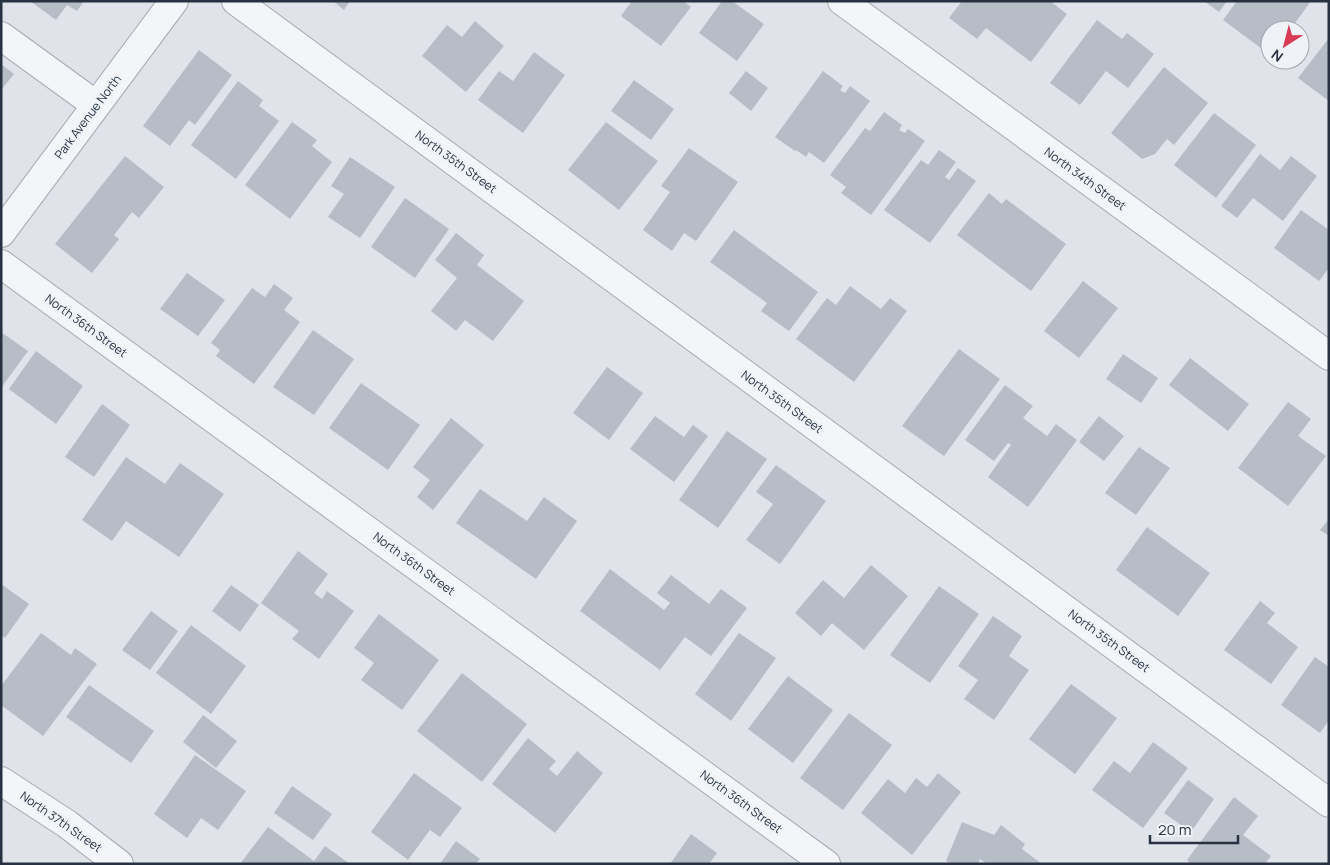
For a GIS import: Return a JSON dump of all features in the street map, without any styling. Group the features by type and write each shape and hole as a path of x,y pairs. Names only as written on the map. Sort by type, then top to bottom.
{"street":[{"name":"Park Avenue North","path":"1,233 174,1"},
{"name":"North 35th Street","path":"236,1 1329,803"},
{"name":"North 34th Street","path":"842,1 1329,356"},
{"path":"1,36 96,105"},
{"name":"North 36th Street","path":"1,264 826,864"},
{"name":"North 37th Street","path":"1,781 67,824 119,864"}],"building":[{"path":"30,1 84,1 77,11 67,5 56,20"},
{"path":"333,1 350,1 344,10"},
{"path":"632,1 683,1 691,7 661,46 621,16"},
{"path":"722,1 732,1 764,24 737,61 699,33"},
{"path":"962,1 1050,1 1067,14 1031,62 986,28 977,39 949,18"},
{"path":"1204,1 1227,1 1219,12"},
{"path":"1237,1 1311,1 1297,20 1260,20 1260,48 1223,20"},
{"path":"1097,20 1122,39 1127,33 1154,54 1128,88 1106,71 1080,105 1050,83"},
{"path":"475,21 504,46 466,92 422,56 447,25 462,37"},
{"path":"1329,38 1329,101 1298,78 1304,70 1310,70 1310,63"},
{"path":"199,50 232,75 195,125 189,120 170,146 143,126"},
{"path":"534,52 565,75 523,133 478,100 499,71 513,81"},
{"path":"1,64 14,74 1,90"},
{"path":"1164,67 1208,103 1174,145 1167,139 1155,154 1142,159 1111,133"},
{"path":"746,71 768,88 751,111 729,93"},
{"path":"823,71 843,86 840,90 845,93 850,86 870,101 824,163 809,152 806,157 775,137"},
{"path":"634,80 674,109 651,140 611,111"},
{"path":"238,81 263,100 259,106 279,121 236,179 191,145"},
{"path":"884,112 902,125 899,130 905,133 908,129 925,141 871,215 841,193 846,187 830,175 865,128 870,131"},
{"path":"1214,113 1256,145 1216,198 1174,165"},
{"path":"292,122 317,140 312,146 332,162 290,219 245,185"},
{"path":"606,122 658,161 619,210 568,170"},
{"path":"689,148 738,182 696,241 684,233 672,251 643,230 670,192 661,186"},
{"path":"939,150 956,162 945,177 949,180 958,168 976,181 930,243 884,210 921,160 928,165"},
{"path":"1260,154 1280,170 1291,156 1317,176 1283,221 1253,198 1237,218 1221,206"},
{"path":"125,156 164,187 139,218 132,212 114,235 119,239 92,273 55,244"},
{"path":"350,157 395,187 360,238 328,217 344,194 331,186"},
{"path":"989,193 1002,204 1006,199 1066,244 1031,291 957,235"},
{"path":"405,198 449,229 415,278 371,247"},
{"path":"1301,210 1329,230 1329,268 1319,281 1274,248"},
{"path":"734,230 818,292 789,331 761,311 767,303 710,262"},
{"path":"456,233 484,255 477,265 524,301 493,341 465,320 456,331 431,311 457,278 435,260"},
{"path":"187,273 225,300 198,336 160,309"},
{"path":"1083,281 1118,308 1079,358 1044,331"},
{"path":"274,284 293,298 284,310 300,322 254,384 216,356 220,350 211,343 252,288 265,297"},
{"path":"850,286 881,309 890,298 907,311 854,382 796,339 827,298 836,305"},
{"path":"313,330 354,359 314,415 273,387"},
{"path":"1,332 28,351 1,388"},
{"path":"959,349 1000,379 944,456 902,426"},
{"path":"36,351 83,386 56,424 9,389"},
{"path":"1123,354 1158,378 1141,403 1106,379"},
{"path":"1190,358 1249,404 1228,431 1169,385"},
{"path":"607,367 643,393 609,440 573,413"},
{"path":"361,383 420,425 388,470 329,428"},
{"path":"1005,385 1033,406 1023,418 1047,436 1056,424 1077,440 1028,507 988,477 1011,445 1008,443 994,461 965,440"},
{"path":"1288,402 1311,419 1298,436 1326,456 1288,506 1238,468"},
{"path":"102,404 130,425 94,477 65,457"},
{"path":"655,416 684,437 693,425 708,436 674,482 630,449"},
{"path":"1099,416 1124,436 1104,461 1079,442"},
{"path":"451,418 484,445 433,510 417,497 430,480 413,467"},
{"path":"727,431 767,459 718,528 679,500"},
{"path":"1139,447 1170,468 1136,515 1105,493"},
{"path":"126,457 165,484 180,463 224,494 179,557 126,521 112,541 82,520"},
{"path":"776,465 826,501 780,564 746,540 773,504 756,492"},
{"path":"480,489 527,521 544,497 577,521 536,579 456,523"},
{"path":"1329,519 1329,536 1320,530"},
{"path":"1147,527 1210,573 1178,616 1116,570"},
{"path":"298,551 328,574 314,593 322,599 327,591 354,611 319,659 292,639 299,631 261,603"},
{"path":"871,565 908,596 864,650 832,623 821,636 795,613 823,580 844,598"},
{"path":"610,569 664,610 670,603 657,593 671,575 709,604 721,589 747,608 711,656 685,637 660,670 580,611"},
{"path":"1,584 29,604 5,638 1,635"},
{"path":"231,585 259,605 240,632 212,611"},
{"path":"939,586 979,614 930,683 890,655"},
{"path":"1260,601 1275,613 1267,623 1298,647 1271,684 1224,650"},
{"path":"151,611 178,631 150,670 122,650"},
{"path":"379,614 439,660 402,710 361,680 374,663 354,648"},
{"path":"993,616 1022,636 1009,656 1029,670 994,720 964,699 978,680 958,666"},
{"path":"191,625 246,666 211,714 156,673"},
{"path":"41,633 71,655 75,648 97,664 43,736 1,705 1,686"},
{"path":"739,633 776,658 731,721 695,694"},
{"path":"1315,657 1329,667 1329,720 1320,733 1281,705"},
{"path":"462,673 527,724 482,782 417,731"},
{"path":"788,676 833,710 793,763 748,729"},
{"path":"1071,684 1117,718 1075,774 1029,739"},
{"path":"89,685 154,731 131,763 66,717"},
{"path":"849,713 892,745 843,810 800,778"},
{"path":"203,715 237,741 216,768 183,742"},
{"path":"528,738 556,761 549,769 557,776 577,751 603,773 555,833 492,784"},
{"path":"1153,742 1188,768 1143,828 1092,790 1114,761 1130,773"},
{"path":"195,755 246,791 218,830 201,818 187,838 154,814"},
{"path":"414,773 462,808 440,837 430,830 408,860 371,832"},
{"path":"938,773 961,792 912,855 861,813 888,779 905,793 916,778 927,787"},
{"path":"1188,780 1214,799 1191,832 1164,813"},
{"path":"292,786 332,814 313,840 274,813"},
{"path":"1234,797 1258,816 1243,835 1271,856 1265,864 1191,864 1187,860"},
{"path":"962,822 994,835 1001,825 1025,844 1022,849 1042,864 987,864 980,859 978,864 952,864 946,861"},
{"path":"268,827 314,861 325,846 350,864 240,864"},
{"path":"691,834 717,853 709,864 670,864"},
{"path":"456,841 480,859 476,864 440,864"}]}
